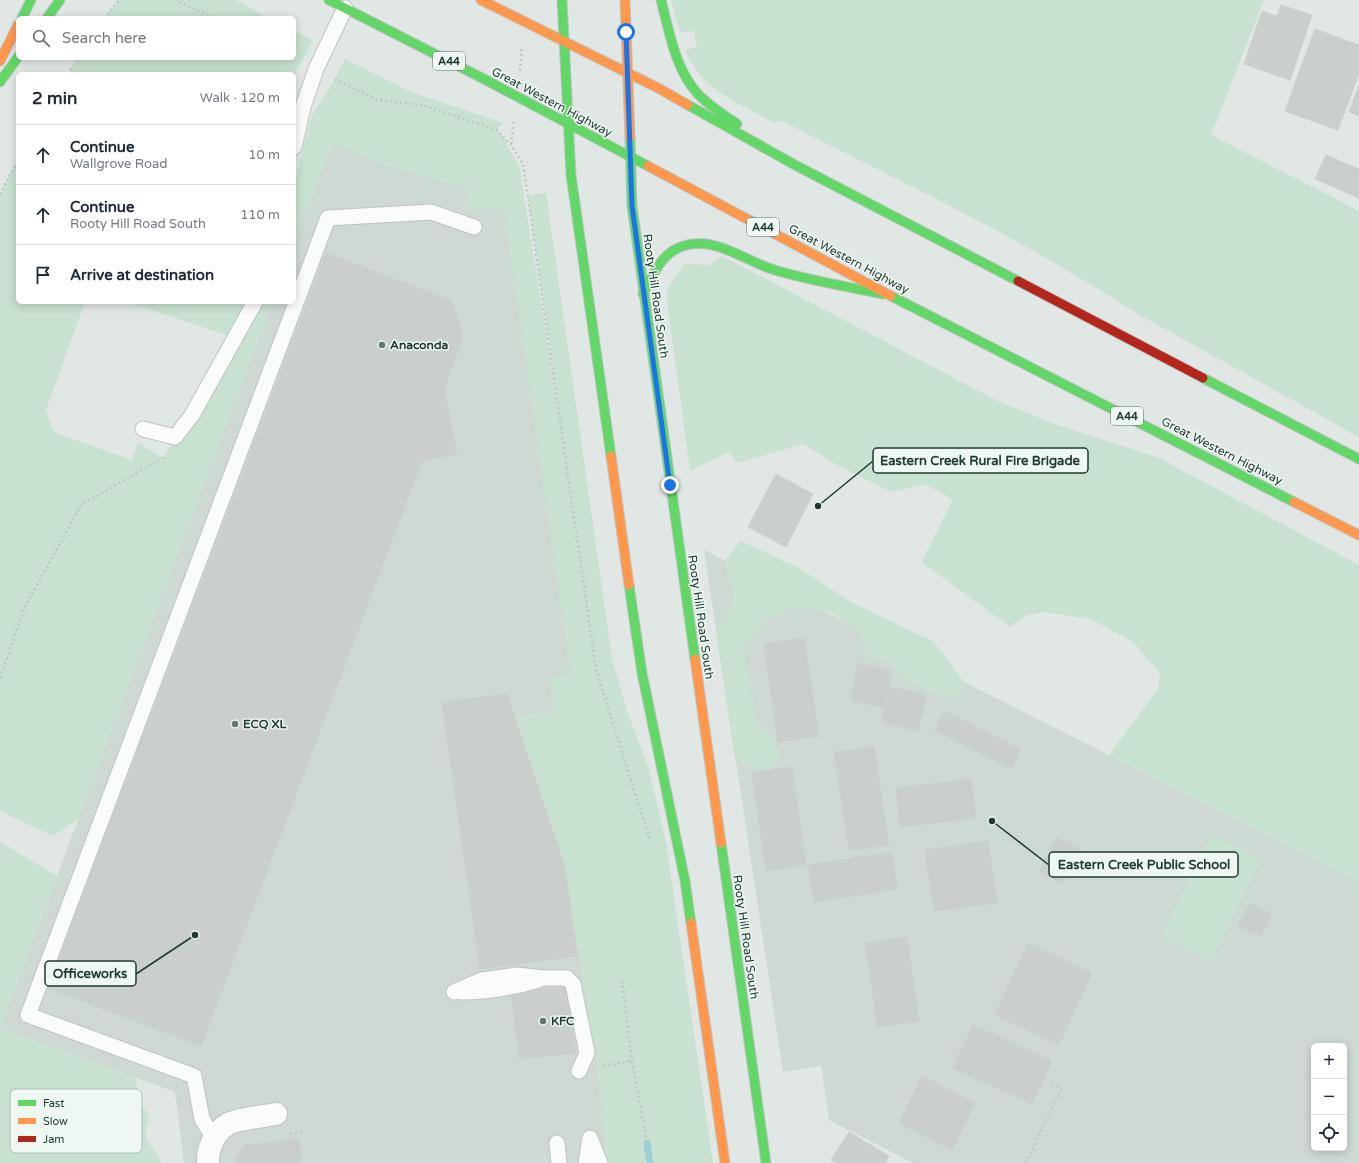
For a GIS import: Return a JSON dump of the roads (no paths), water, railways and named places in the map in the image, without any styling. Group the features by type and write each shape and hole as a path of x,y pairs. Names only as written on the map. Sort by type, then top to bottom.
{"main road":[{"path":"23,16 31,0"},
{"path":"48,16 60,0"},
{"name":"Great Western Highway","path":"329,0 631,157 894,297 1359,535"},
{"path":"481,0 658,88 795,166 1359,458"},
{"path":"562,0 571,175 642,673 684,880 709,1040 725,1163"},
{"name":"Rooty Hill Road South","path":"625,0 632,206 643,294 766,1163"},
{"path":"661,0 682,67 695,90 708,102 795,166"},
{"path":"0,61 16,29"},
{"path":"0,82 16,60"},
{"path":"643,294 651,278 668,254 677,247 704,244 718,246 756,264 786,274 894,297"}],"street":[{"path":"208,1163 207,1157 213,1137 228,1123 276,1114"}],"lane":[{"path":"296,138 303,107 316,69 345,8"},
{"path":"296,303 328,218 431,212 474,227"},
{"path":"143,429 175,437 192,416 254,304"},
{"path":"213,1137 202,1119 194,1076 28,1015 296,304"},
{"path":"454,992 482,980 517,975 543,978 567,978 573,984 586,1052 579,1070"},
{"path":"586,1163 590,1138 600,1163"},
{"path":"556,1143 559,1163"}],"waterway":[{"path":"647,1143 650,1163"}],"place":[{"name":"Anaconda","path":"382,345"},
{"name":"Eastern Creek Rural Fire Brigade","path":"818,506"},
{"name":"ECQ XL","path":"235,724"},
{"name":"Eastern Creek Public School","path":"992,821"},
{"name":"Officeworks","path":"195,935"},
{"name":"KFC","path":"543,1021"}]}
